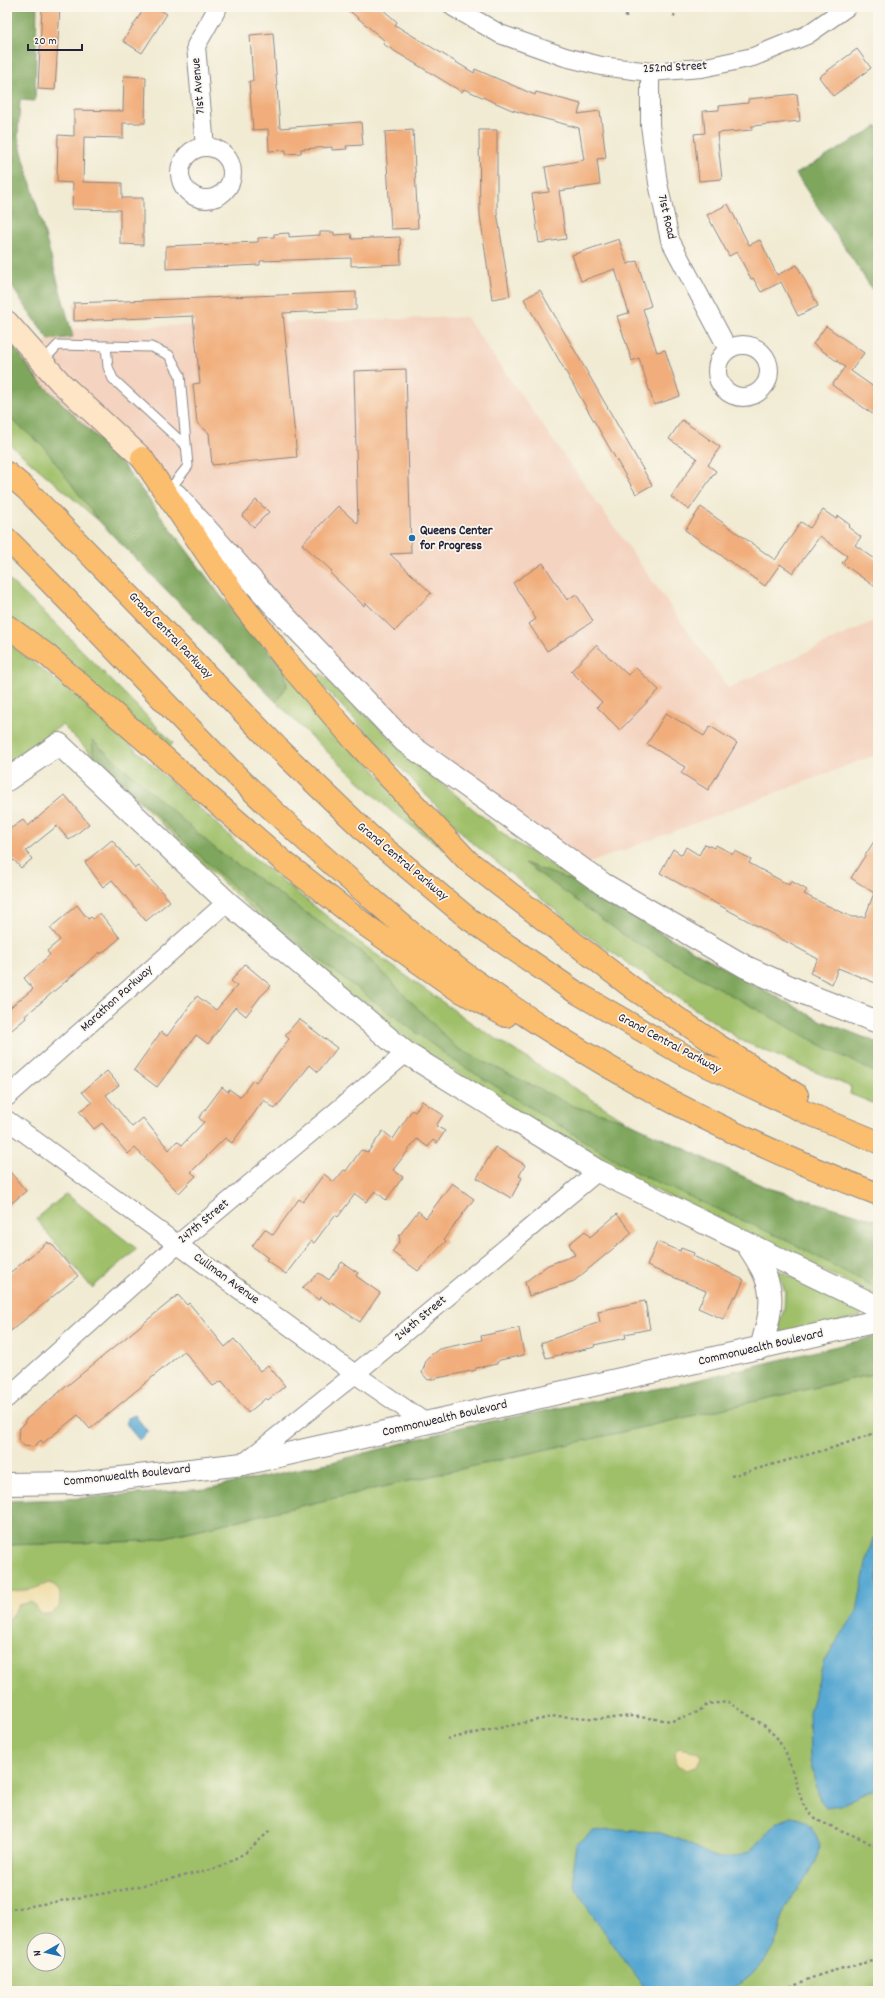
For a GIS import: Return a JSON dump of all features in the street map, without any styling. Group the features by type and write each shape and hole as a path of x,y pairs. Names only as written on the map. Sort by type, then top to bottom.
{"highway":[{"path":"142,458 237,598 292,668 354,740 468,860 634,989 712,1042 805,1100 878,1137"},
{"name":"Grand Central Parkway","path":"7,473 26,489 280,749 371,837 469,919 574,991 684,1055 805,1112 878,1142"},
{"path":"7,539 76,607 238,777 331,864 428,946 531,1019 641,1085"},
{"path":"7,626 47,655 283,861 368,927 455,988 552,1042 758,1144 878,1194"}],"main road":[{"path":"7,322 61,383 142,458"}],"street":[{"name":"71st Avenue","path":"205,147 196,46 218,7"},
{"name":"252nd Street","path":"453,7 500,34 565,57 601,66 650,72 702,68 753,57 807,35 847,7"},
{"name":"71st Road","path":"650,72 650,125 658,183 670,240 728,349"},
{"path":"142,458 274,604 404,741 603,884 746,967 808,995 878,1022"},
{"path":"7,780 59,744 227,902 406,1053 598,1171 878,1307"},
{"name":"Marathon Parkway","path":"7,1097 227,902"},
{"name":"247th Street","path":"7,1398 178,1244 406,1053"},
{"name":"Cullman Avenue","path":"7,1120 355,1374 426,1423"},
{"name":"246th Street","path":"243,1464 355,1374 598,1171"},
{"path":"746,1242 763,1268 771,1292 771,1311 761,1348"},
{"name":"Commonwealth Boulevard","path":"7,1484 77,1483 243,1464 878,1321"}],"lane":[{"path":"42,362 58,345 151,347 169,355 180,375 188,466 170,489"},
{"path":"106,346 108,367 113,379 186,446"}],"path":[{"path":"626,7 626,18"},
{"path":"674,17 675,7"},
{"path":"731,1476 832,1448 878,1432"},
{"path":"447,1739 556,1716 605,1719 631,1716 672,1721 698,1712 708,1704 728,1702 765,1726 778,1738 787,1755 803,1804 810,1814 821,1822 862,1839 878,1848"},
{"path":"7,1730 12,1728"},
{"path":"7,1910 118,1891 218,1868 245,1853 271,1830"},
{"path":"785,1991 795,1984 820,1975 878,1960"}],"shaded area":[{"name":"Queens Center for Progress","path":"466,317 728,688 878,619 878,754 587,864 393,720 39,381 20,355 49,340 73,337 71,329"}],"green space":[{"path":"7,7 37,7 35,101 20,100 18,137 73,337 49,340 7,280"},
{"path":"878,126 878,298 796,174"},
{"path":"7,338 39,381 117,457 220,595 338,731 458,859 392,812 305,731 98,520 7,442"},
{"path":"7,338 39,381 117,457 220,595 284,668 287,686 276,702 98,520 43,446 7,416"},
{"path":"7,578 52,620 173,743 168,749 7,616"},
{"path":"7,642 85,703 248,853 359,942 473,1024 626,1121 765,1187 878,1221 878,1297 597,1162 498,1100 415,1045 367,1011 274,930 199,860 62,725 7,764"},
{"path":"321,673 424,769 510,839 663,934 817,1019 878,1043 878,1105 850,1094 851,1087 742,1041 582,932 469,840 315,678"},
{"path":"92,740 218,851 363,953 457,1048 573,1106 626,1121 765,1187 878,1221 878,1289 784,1239 637,1173 453,1060 283,933 94,757"},
{"path":"525,863 583,885 663,934 817,1019 878,1043 878,1074 828,1049 625,936"},
{"path":"66,1194 137,1249 92,1288 36,1219"},
{"path":"778,1270 858,1308 861,1312 861,1317 783,1333 777,1329 784,1309 785,1292"},
{"path":"878,1336 878,1373 148,1541 7,1545 7,1501 67,1499 206,1489 332,1462 462,1427 680,1384"},
{"path":"878,1373 878,1991 7,1991 7,1545 148,1541"}],"sand":[{"path":"49,1583 58,1589 60,1599 59,1607 52,1613 44,1614 38,1612 34,1604 30,1602 18,1605 12,1616 7,1619 7,1592 33,1589"},
{"path":"678,1748 699,1752 701,1757 697,1766 687,1770 677,1765 674,1755"}],"water":[{"path":"135,1415 148,1432 139,1440 125,1423 128,1418"},
{"path":"878,1535 878,1787 841,1805 826,1807 820,1800 810,1761 809,1712 824,1661 857,1611 867,1558 873,1538"},
{"path":"791,1817 805,1822 815,1833 819,1842 815,1862 810,1872 785,1908 780,1932 771,1950 759,1968 744,1982 726,1991 646,1991 587,1907 575,1886 573,1866 576,1845 593,1831 616,1830 658,1832 680,1840 715,1857 734,1857 750,1851 776,1823"}],"building":[{"path":"42,7 60,7 55,90 38,89"},
{"path":"145,7 156,7 167,14 142,53 123,41"},
{"path":"345,7 380,7 397,22 395,25 474,73 475,69 535,95 536,92 581,104 578,114 600,111 606,158 597,159 600,185 559,191 566,239 539,243 532,194 549,192 545,167 584,160 579,128 512,110 464,89 462,92 383,44 385,41"},
{"path":"273,33 280,128 361,122 363,145 346,146 347,149 332,150 332,147 301,149 301,153 286,154 286,150 269,151 268,129 253,130 249,81 253,81 250,35"},
{"path":"857,49 871,68 833,96 819,77"},
{"path":"124,76 146,77 145,123 123,123 123,138 84,137 83,182 122,183 122,198 143,198 143,245 120,244 120,210 72,209 73,183 57,182 58,135 74,136 74,110 123,111"},
{"path":"797,94 800,121 752,126 752,130 717,133 722,179 699,181 694,134 705,133 703,111 719,110 719,106 748,103 748,99"},
{"path":"413,130 418,228 391,229 385,132"},
{"path":"479,130 497,130 497,212 510,296 492,299 480,215"},
{"path":"728,204 749,245 760,240 777,275 797,265 818,306 798,316 781,282 761,292 753,278 751,279 737,252 729,256 707,215"},
{"path":"320,232 334,232 334,235 351,234 352,239 400,237 401,264 351,266 351,258 260,261 260,265 166,269 166,246 258,242 258,238 274,237 274,234 289,233 289,237 320,235"},
{"path":"619,239 627,264 637,261 651,306 643,309 650,331 657,352 665,350 680,396 654,405 639,358 632,361 617,316 629,313 615,269 581,281 572,255"},
{"path":"540,290 652,485 636,494 524,299"},
{"path":"356,292 356,310 283,313 297,457 212,465 209,433 197,423 193,384 200,383 193,316 74,321 74,303"},
{"path":"826,326 864,353 851,371 878,390 878,418 832,385 845,367 813,344"},
{"path":"406,369 411,553 390,554 431,593 395,631 366,603 364,606 330,573 332,571 302,544 338,506 358,524 354,371"},
{"path":"682,420 720,447 708,465 716,471 689,510 671,497 697,458 669,439"},
{"path":"256,500 269,512 254,527 242,516"},
{"path":"701,507 775,560 801,522 810,528 823,510 836,519 838,516 850,525 848,527 861,537 855,545 878,561 878,589 842,563 847,556 820,536 793,573 780,564 765,586 685,530"},
{"path":"543,563 567,600 576,594 593,621 547,651 529,624 536,619 513,583"},
{"path":"596,645 628,675 636,668 659,690 620,730 597,707 602,702 571,671"},
{"path":"666,713 704,736 710,726 737,743 708,790 681,773 685,767 647,744"},
{"path":"65,795 89,824 69,840 57,826 26,851 32,859 21,868 14,860 7,866 7,831 23,820 28,826"},
{"path":"878,835 878,984 838,968 832,984 810,973 818,959 660,873 673,849 682,855 686,847 699,855 705,844 714,848 716,845 733,854 735,851 751,859 749,863 789,885 791,881 807,890 804,894 822,903 852,917 865,917 874,893 851,878"},
{"path":"112,840 135,868 138,866 170,901 146,921 112,880 103,887 85,862"},
{"path":"77,905 88,919 91,917 93,919 100,913 120,938 101,954 100,952 25,1016 26,1018 7,1034 7,1010 33,989 24,978 50,955 47,951 60,940 50,928"},
{"path":"245,964 271,986 260,997 246,1016 235,1007 208,1044 196,1035 157,1087 134,1070 161,1032 167,1036 197,996 216,1010 237,986 231,981"},
{"path":"299,1019 337,1048 318,1072 310,1065 275,1109 264,1100 232,1143 225,1138 191,1172 196,1176 179,1193 135,1148 128,1154 102,1123 94,1129 79,1111 92,1103 82,1092 107,1071 119,1085 106,1095 132,1127 143,1118 169,1150 177,1141 182,1145 204,1122 199,1118 222,1087 228,1092 229,1089 240,1097 253,1080 256,1082 289,1039 285,1035"},
{"path":"422,1101 443,1115 436,1126 445,1131 437,1143 433,1140 428,1147 417,1139 393,1170 403,1177 386,1200 375,1191 366,1202 355,1194 338,1217 335,1215 314,1243 311,1241 286,1274 266,1260 268,1258 252,1246 265,1229 273,1235 299,1199 303,1202 324,1174 334,1182 344,1170 346,1171 361,1150 368,1152 383,1131 393,1139 412,1110 415,1112"},
{"path":"495,1147 525,1165 519,1176 522,1178 511,1198 477,1178"},
{"path":"7,1168 26,1191 7,1207"},
{"path":"452,1183 474,1199 444,1239 446,1241 418,1271 392,1252 400,1241 399,1236 418,1211 426,1218"},
{"path":"617,1214 632,1233 574,1281 529,1296 525,1282 548,1265 575,1255 569,1244 585,1231 590,1237"},
{"path":"48,1242 49,1244 51,1243 78,1276 7,1334 7,1275"},
{"path":"657,1242 680,1251 681,1248 694,1253 693,1256 744,1280 736,1297 734,1296 723,1319 698,1308 706,1291 647,1266"},
{"path":"342,1262 358,1273 356,1276 380,1293 360,1322 332,1303 331,1304 321,1297 319,1300 302,1288 319,1273 329,1280"},
{"path":"178,1295 187,1305 189,1303 225,1347 234,1339 260,1371 268,1365 285,1386 268,1400 266,1398 248,1413 222,1381 213,1386 184,1351 90,1429 78,1415 43,1443 41,1440 33,1447 24,1446 18,1439 19,1429 25,1423 24,1421"},
{"path":"645,1301 650,1329 625,1334 626,1338 594,1345 595,1347 546,1358 541,1343 600,1322 598,1311"},
{"path":"519,1328 524,1355 500,1360 497,1364 476,1368 476,1370 428,1380 422,1373 427,1358 439,1349 482,1340 481,1336"}],"place":[{"name":"Queens Center for Progress","path":"412,538"}]}
